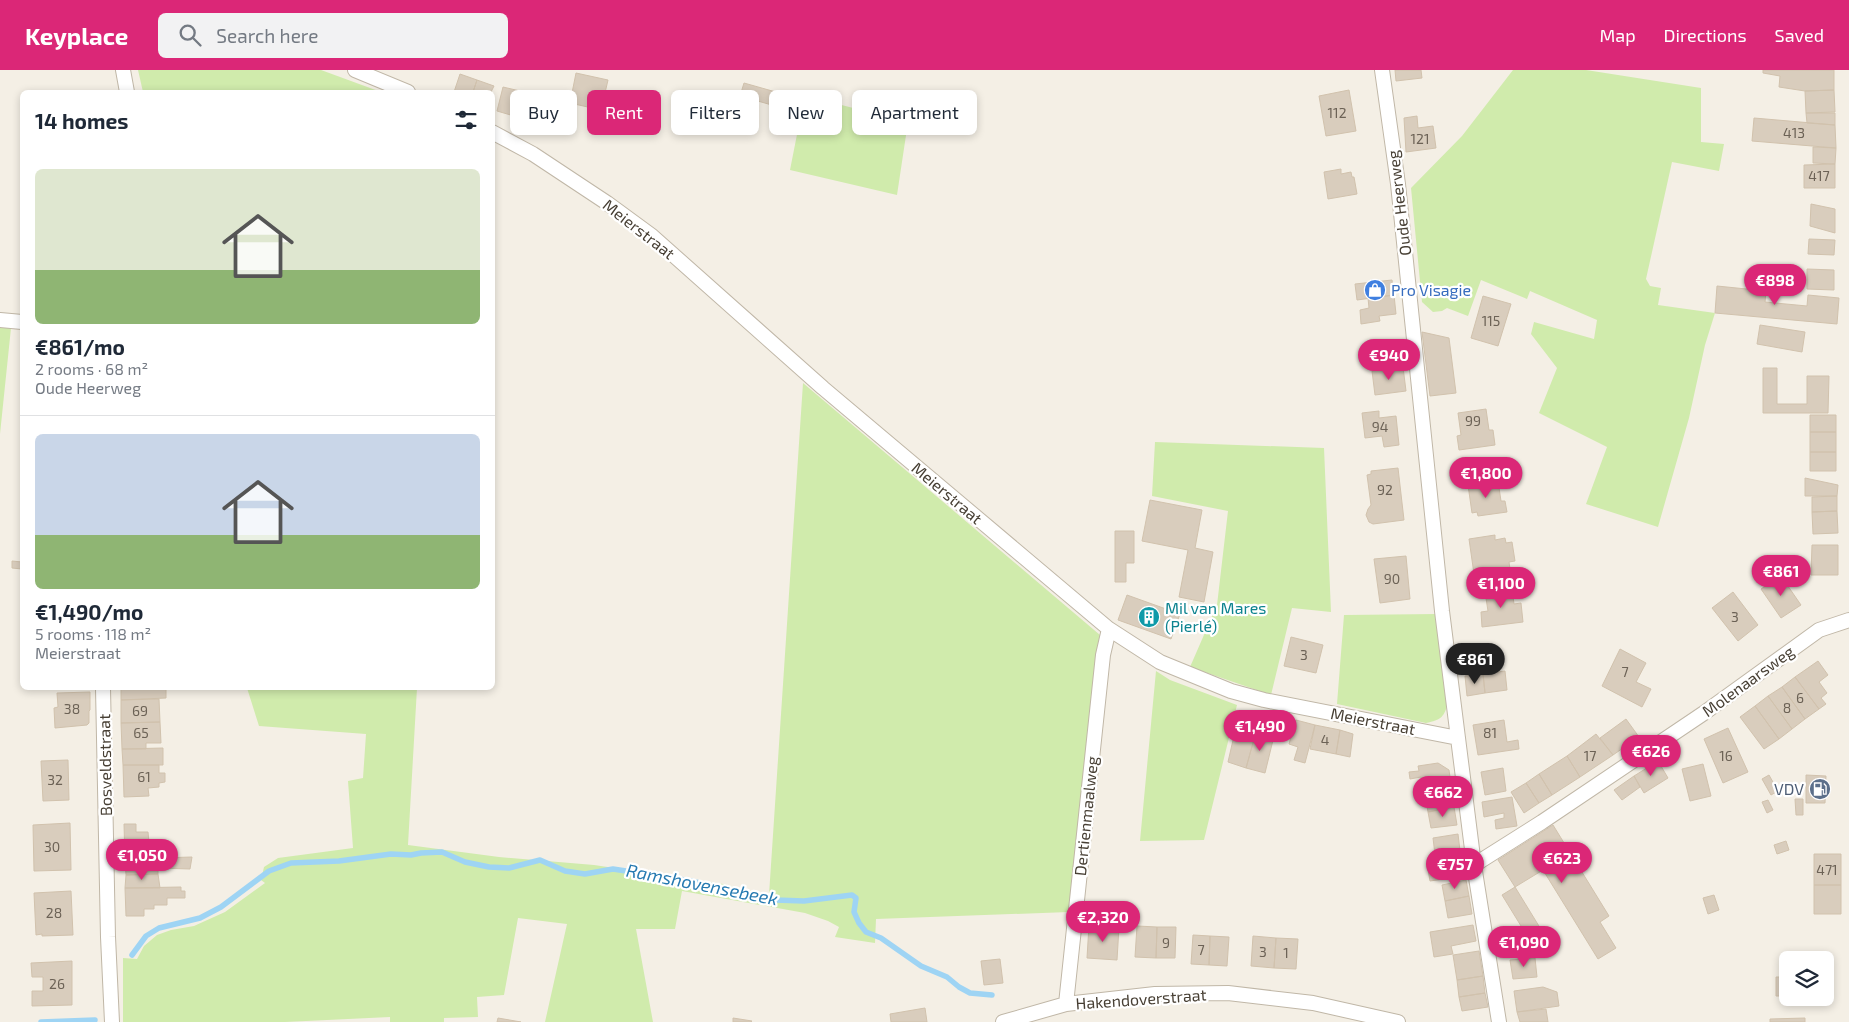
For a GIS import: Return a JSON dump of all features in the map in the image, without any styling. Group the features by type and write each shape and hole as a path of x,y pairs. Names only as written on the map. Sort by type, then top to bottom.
{"street":[{"path":"123,70 128,90"},
{"path":"355,70 403,90"},
{"name":"Oude Heerweg","path":"1382,70 1398,184 1442,611 1474,865 1499,1022"},
{"name":"Meierstraat","path":"495,134 533,154 607,203 652,236 823,388 1109,629 1160,662 1231,691 1264,700 1458,738"},
{"path":"0,320 20,322"},
{"name":"Molenaarsweg","path":"1474,865 1542,822 1704,713 1819,630 1849,620"},
{"name":"Dertienmaalweg","path":"1066,1004 1103,655 1109,629"},
{"name":"Bosveldstraat","path":"103,690 108,937 112,1022"},
{"name":"Hakendoverstraat","path":"1003,1022 1066,1004 1155,994 1228,993 1314,1003 1398,1022"}],"green space":[{"path":"138,70 321,70 376,90 143,90"},
{"path":"1513,70 1586,70 1701,88 1701,142 1724,144 1719,171 1672,162 1646,279 1650,286 1661,288 1658,305 1715,313 1705,345 1689,418 1658,527 1586,504 1607,447 1539,413 1557,368 1531,334 1534,322 1594,339 1597,320 1530,291 1527,299 1481,280 1468,316 1447,308 1442,311 1433,312 1422,302 1411,188 1462,136"},
{"path":"842,105 852,108 852,135 906,135 897,195 790,170 797,135 842,135"},
{"path":"0,326 11,328 0,434"},
{"path":"803,383 1100,635 1069,912 876,919 875,943 835,937 839,927 805,913 682,891 675,929 636,929 653,1022 545,1022 567,924 518,918 504,995 477,997 478,1017 444,1018 444,1022 390,1022 390,1017 285,1022 123,1022 123,958 137,959 144,946 157,935 171,930 194,926 225,912 265,883 261,880 264,867 278,858 353,848 348,781 363,778 366,734 259,726 248,690 417,690 408,845 499,857 594,865 723,884 769,895"},
{"path":"1155,442 1324,448 1331,612 1292,608 1271,695 1190,667 1217,605 1228,511 1152,496"},
{"path":"1437,614 1448,701 1444,714 1441,717 1426,723 1337,704 1344,615"},
{"path":"1156,671 1170,680 1237,705 1204,840 1140,841"}],"building":[{"path":"1395,70 1421,70 1422,78 1396,81"},
{"path":"1763,70 1834,70 1834,90 1805,91 1779,87 1780,76 1763,73"},
{"path":"576,73 608,80 606,90 587,90 587,107 577,105 577,90 573,90"},
{"path":"460,74 477,80 474,90 455,90"},
{"path":"477,80 494,86 492,90 474,90"},
{"path":"744,83 769,90 769,104 759,101 759,90 742,90"},
{"path":"503,87 516,90 510,90 510,115 497,111"},
{"path":"1349,90 1356,131 1326,136 1319,96"},
{"path":"1834,90 1835,112 1806,113 1805,91"},
{"path":"1806,113 1835,113 1835,125 1807,123"},
{"path":"1417,116 1418,128 1433,126 1436,148 1406,152 1404,118"},
{"path":"1754,118 1835,125 1836,148 1752,141"},
{"path":"1813,147 1836,148 1835,164 1813,163"},
{"path":"1835,164 1835,188 1804,188 1804,165"},
{"path":"1341,169 1341,174 1351,172 1352,177 1354,177 1357,194 1328,199 1324,172"},
{"path":"1811,204 1835,209 1835,233 1810,226"},
{"path":"1809,239 1835,240 1834,255 1808,254"},
{"path":"1807,269 1834,270 1834,290 1807,289"},
{"name":"Pro Visagie","path":"1392,280 1394,295 1357,300 1355,284"},
{"path":"1717,286 1766,291 1765,302 1807,306 1808,295 1839,298 1837,324 1715,313"},
{"path":"1394,295 1396,314 1379,316 1380,321 1361,324 1360,310 1369,308 1368,298"},
{"path":"1483,296 1511,304 1498,346 1471,338"},
{"path":"1760,325 1805,332 1802,352 1757,344"},
{"path":"1422,332 1449,338 1456,393 1430,396"},
{"path":"1403,367 1406,391 1375,395 1372,371"},
{"path":"1763,368 1777,368 1777,404 1807,404 1807,376 1829,376 1828,413 1763,413"},
{"path":"1486,409 1489,430 1493,430 1495,445 1459,450 1457,436 1461,435 1458,413"},
{"path":"1379,411 1379,418 1396,416 1399,445 1384,447 1382,436 1365,438 1362,413"},
{"path":"1810,415 1836,415 1836,432 1810,432"},
{"path":"1810,432 1836,432 1836,452 1810,452"},
{"path":"1810,452 1836,452 1836,471 1810,471"},
{"path":"1398,468 1404,520 1373,524 1369,522 1366,515 1371,505 1367,475 1371,474 1371,471"},
{"path":"1805,478 1838,485 1837,496 1805,496"},
{"path":"1498,481 1501,501 1505,501 1507,512 1478,516 1477,512 1472,513 1468,485"},
{"path":"1837,496 1837,511 1812,512 1812,497"},
{"path":"1150,500 1202,510 1195,548 1213,552 1204,602 1179,597 1188,550 1142,541"},
{"path":"1837,511 1838,533 1813,534 1812,512"},
{"path":"1115,531 1134,531 1134,563 1126,563 1126,582 1115,582"},
{"path":"1495,535 1495,540 1505,538 1506,543 1512,542 1515,561 1509,562 1510,569 1474,574 1469,539"},
{"path":"1812,545 1838,545 1838,575 1811,575"},
{"path":"1406,556 1410,599 1380,603 1374,559"},
{"path":"12,561 20,562 20,569 12,568"},
{"path":"1781,576 1801,605 1781,618 1761,589"},
{"path":"1512,589 1514,604 1521,603 1523,622 1482,627 1481,612 1488,611 1485,592"},
{"path":"1733,592 1758,625 1738,641 1712,608"},
{"name":"Mil van Mares (Pierlé)","path":"1127,595 1180,614 1171,639 1118,620"},
{"path":"1291,637 1323,645 1316,673 1284,666"},
{"path":"1481,645 1483,662 1462,665 1460,647"},
{"path":"1620,649 1646,663 1636,682 1651,689 1642,707 1602,686"},
{"path":"1818,661 1828,675 1819,682 1827,693 1821,698 1826,704 1819,709 1795,677"},
{"path":"1505,671 1507,690 1485,693 1483,674"},
{"path":"1483,674 1485,693 1467,696 1465,676"},
{"path":"1795,677 1819,709 1805,719 1782,687"},
{"path":"1782,687 1805,719 1792,729 1768,696"},
{"path":"121,690 166,690 166,698 121,700"},
{"path":"90,692 89,723 87,725 55,728 54,708 58,707 57,693"},
{"path":"1768,696 1792,729 1779,739 1755,706"},
{"path":"159,699 160,722 121,723 121,700"},
{"path":"1755,706 1779,739 1764,749 1740,717"},
{"path":"1626,719 1639,737 1613,755 1600,738"},
{"path":"1296,720 1315,725 1305,763 1294,760 1298,747 1289,744"},
{"path":"1504,720 1507,742 1518,740 1519,749 1478,755 1473,725"},
{"path":"160,722 161,743 146,743 146,749 122,749 121,723"},
{"path":"1315,725 1340,730 1336,754 1310,749"},
{"path":"1236,727 1256,732 1246,768 1228,762"},
{"path":"1728,728 1748,772 1723,783 1704,739"},
{"path":"1340,730 1353,734 1350,757 1336,754"},
{"path":"1256,732 1274,736 1265,773 1246,768"},
{"path":"1596,734 1613,755 1580,777 1567,756"},
{"path":"163,748 163,765 123,765 122,749"},
{"path":"1567,756 1580,777 1552,795 1539,774"},
{"path":"68,760 69,800 43,801 41,761"},
{"path":"1658,761 1668,778 1644,793 1634,776"},
{"path":"1438,763 1449,770 1452,791 1425,795 1421,777 1410,779 1409,772 1419,771 1418,766"},
{"path":"1703,764 1711,796 1690,801 1682,769"},
{"path":"123,765 159,765 159,773 165,773 165,782 159,783 159,787 148,788 149,796 124,797"},
{"path":"1503,768 1506,791 1485,795 1481,772"},
{"path":"1539,774 1552,795 1539,803 1526,783"},
{"path":"1769,775 1778,791 1771,795 1762,779"},
{"path":"1806,775 1826,776 1825,803 1806,803"},
{"path":"1634,776 1640,787 1622,800 1614,790"},
{"path":"1526,783 1539,803 1524,813 1511,792"},
{"path":"1451,791 1454,807 1428,812 1425,795"},
{"path":"1512,797 1517,826 1496,829 1495,820 1504,818 1504,813 1484,817 1482,802"},
{"path":"1795,799 1803,799 1803,815 1796,815"},
{"path":"1768,800 1773,810 1767,813 1762,802"},
{"path":"1454,807 1457,825 1431,828 1428,812"},
{"path":"70,823 71,870 34,871 33,825"},
{"path":"124,824 136,824 136,832 148,832 149,842 164,843 165,858 125,859"},
{"path":"1553,825 1609,916 1600,922 1616,948 1598,959 1543,870 1515,887 1498,860"},
{"path":"1458,834 1461,859 1436,863 1433,838"},
{"path":"1786,841 1789,850 1777,854 1774,845"},
{"path":"1814,854 1841,854 1841,885 1814,885"},
{"path":"192,857 190,869 158,868 158,874 126,875 125,859"},
{"path":"1461,859 1464,876 1430,881 1427,864"},
{"path":"158,874 160,888 125,888 126,875"},
{"path":"1466,880 1469,896 1445,901 1442,885"},
{"path":"1814,885 1841,885 1841,914 1814,914"},
{"path":"181,887 181,891 185,891 185,898 167,898 167,905 154,905 154,909 144,909 144,916 126,916 125,888"},
{"path":"1515,887 1542,931 1529,939 1502,895"},
{"path":"71,891 73,935 36,935 34,893"},
{"path":"1714,895 1719,910 1708,914 1703,898"},
{"path":"1469,896 1472,914 1448,918 1445,901"},
{"path":"1089,925 1119,927 1117,960 1087,958"},
{"path":"1473,925 1476,941 1451,946 1453,954 1434,957 1430,932"},
{"path":"1137,926 1157,927 1156,958 1135,957"},
{"path":"1157,927 1176,927 1175,958 1156,958"},
{"path":"1193,935 1210,936 1209,965 1191,964"},
{"path":"1210,936 1229,937 1227,966 1209,965"},
{"path":"1253,936 1276,938 1274,968 1251,966"},
{"path":"1276,938 1298,939 1296,969 1274,968"},
{"path":"1479,951 1483,976 1457,980 1453,955"},
{"path":"1535,958 1537,977 1513,979 1510,960"},
{"path":"1000,959 1003,983 984,985 981,961"},
{"path":"72,961 72,1005 32,1006 32,991 43,991 43,977 32,977 31,963"},
{"path":"1483,976 1485,993 1459,997 1457,980"},
{"path":"1776,977 1779,977 1779,996 1776,996"},
{"path":"1543,987 1557,992 1559,1006 1517,1012 1514,991"},
{"path":"1485,993 1488,1007 1462,1011 1459,997"},
{"path":"925,1008 927,1022 891,1022 890,1014"},
{"path":"1546,1009 1548,1022 1520,1022 1517,1012"},
{"path":"498,1018 521,1022 497,1022"},
{"path":"733,1018 752,1021 733,1022"},
{"path":"1805,1018 1805,1022 1770,1022 1770,1019"}],"waterway":[{"name":"Ramshovensebeek","path":"132,955 146,936 159,928 200,918 221,907 269,871 291,863 339,861 391,854 411,855 442,852 465,862 489,867 509,868 540,860 565,871 585,874 613,869 691,881 775,900 804,901 852,895 856,898 854,912 866,932 881,938 921,966 947,977 970,993 992,995"},
{"name":"Ramshovensebeek","path":"41,1022 95,1020"}],"place":[{"name":"Pro Visagie","path":"1375,290"},
{"name":"Mil van Mares (Pierlé)","path":"1149,617"},
{"name":"VDV","path":"1820,789"}]}
